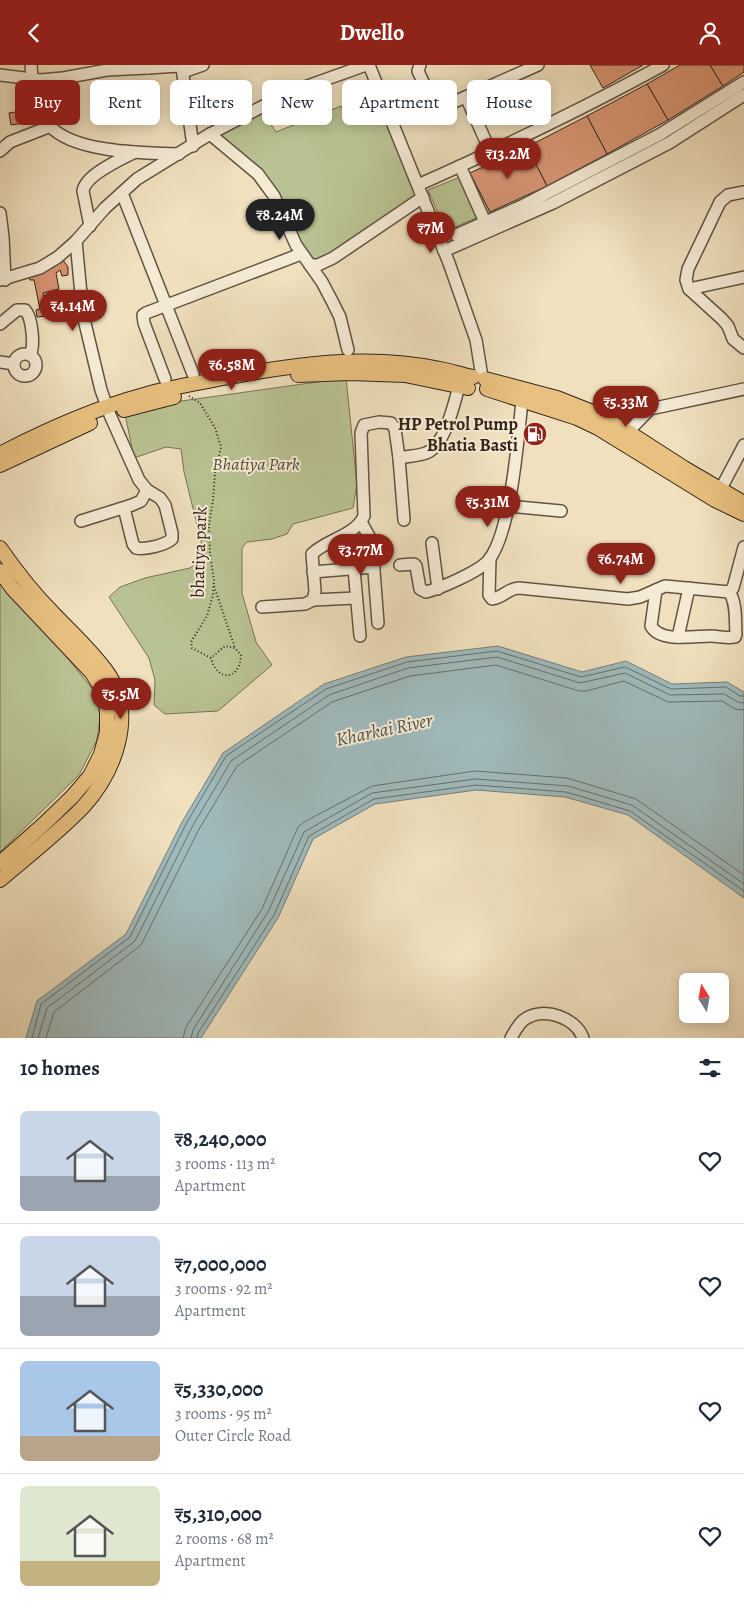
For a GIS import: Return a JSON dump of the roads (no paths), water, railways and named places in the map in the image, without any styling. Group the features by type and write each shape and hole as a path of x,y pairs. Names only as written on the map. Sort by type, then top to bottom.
{"main road":[{"path":"0,465 144,395 254,372 322,364 363,362 412,364 440,369 522,401 577,418 718,495 744,503"},
{"path":"0,454 21,443 109,411 123,410 243,382 277,377 350,373 405,375 476,383 557,398 595,413 684,468 744,514"},
{"path":"0,548 31,589 92,652 108,672 117,689 122,711 120,737 100,784 83,806 0,880"},
{"path":"0,571 12,588 92,673 105,694 107,732 101,754 90,776 72,797 0,863"}],"street":[{"path":"31,65 32,80"},
{"path":"183,72 204,65"},
{"path":"0,213 3,237 2,280 40,268 58,257 138,179 210,134 288,93 368,65 423,197 476,340 476,383 434,448 427,453 398,458"},
{"path":"420,65 418,71 436,110 538,65"},
{"path":"418,185 491,153 662,65"},
{"path":"0,75 32,80 63,78 107,68 179,66 183,72 193,146"},
{"path":"456,235 524,205 659,135 744,82"},
{"path":"444,251 553,203 668,143 744,95"},
{"path":"466,97 491,153"},
{"path":"0,151 10,142 50,126 63,137 105,149 179,154"},
{"path":"210,134 258,174 266,183 301,254 322,282 336,309 345,334 348,350"},
{"path":"90,226 83,191 84,186 105,168 135,152"},
{"path":"460,166 485,222"},
{"path":"744,192 728,195 720,203 688,269 686,280 689,289 722,319 728,326 733,339 744,348"},
{"path":"122,193 192,373"},
{"path":"310,265 318,265 333,258 423,197"},
{"path":"76,241 83,315 94,364 109,411 139,480 147,490 160,497 165,505 173,535 171,540 144,548 136,548 133,544 124,508"},
{"path":"165,379 143,315 301,254"},
{"path":"689,289 744,277"},
{"path":"0,324 17,310 22,309 28,312 33,347 30,355"},
{"path":"20,355 30,355 36,364 32,374 26,376 18,374 14,368 17,357 20,355"},
{"path":"0,362 14,364"},
{"path":"628,432 650,409 744,389"},
{"path":"400,565 414,564 417,570 418,585 423,592 438,589 480,568 490,558 499,539 508,506 522,401"},
{"path":"314,600 312,554 348,532 361,522 364,516 361,433 364,425 379,422 391,423 395,429 404,520"},
{"path":"718,495 744,445"},
{"path":"81,521 141,501 147,490"},
{"path":"508,506 561,511"},
{"path":"361,522 370,538 378,623"},
{"path":"432,543 438,589"},
{"path":"490,558 489,595 492,599 500,598 515,588 628,599 640,597 669,585 729,592 734,588 744,547"},
{"path":"313,572 374,567"},
{"path":"354,569 360,636"},
{"path":"678,637 689,588"},
{"path":"656,589 652,629 666,636 678,637 710,636 734,638 739,609 729,592"},
{"path":"262,607 305,604 314,600 356,597"},
{"path":"511,1038 524,1020 537,1014 545,1013 567,1020 581,1032 583,1038"}],"water":[{"name":"Kharkai River","path":"498,646 582,672 626,661 672,684 727,682 744,692 744,898 628,815 565,797 476,790 375,804 313,839 278,918 201,1038 26,1038 37,1001 126,934 182,822 223,753 324,684 406,657"}],"place":[{"name":"HP Petrol Pump Bhatia Basti","path":"535,434"}],"park label":[{"name":"Bhatiya Park","path":"256,464"}]}
